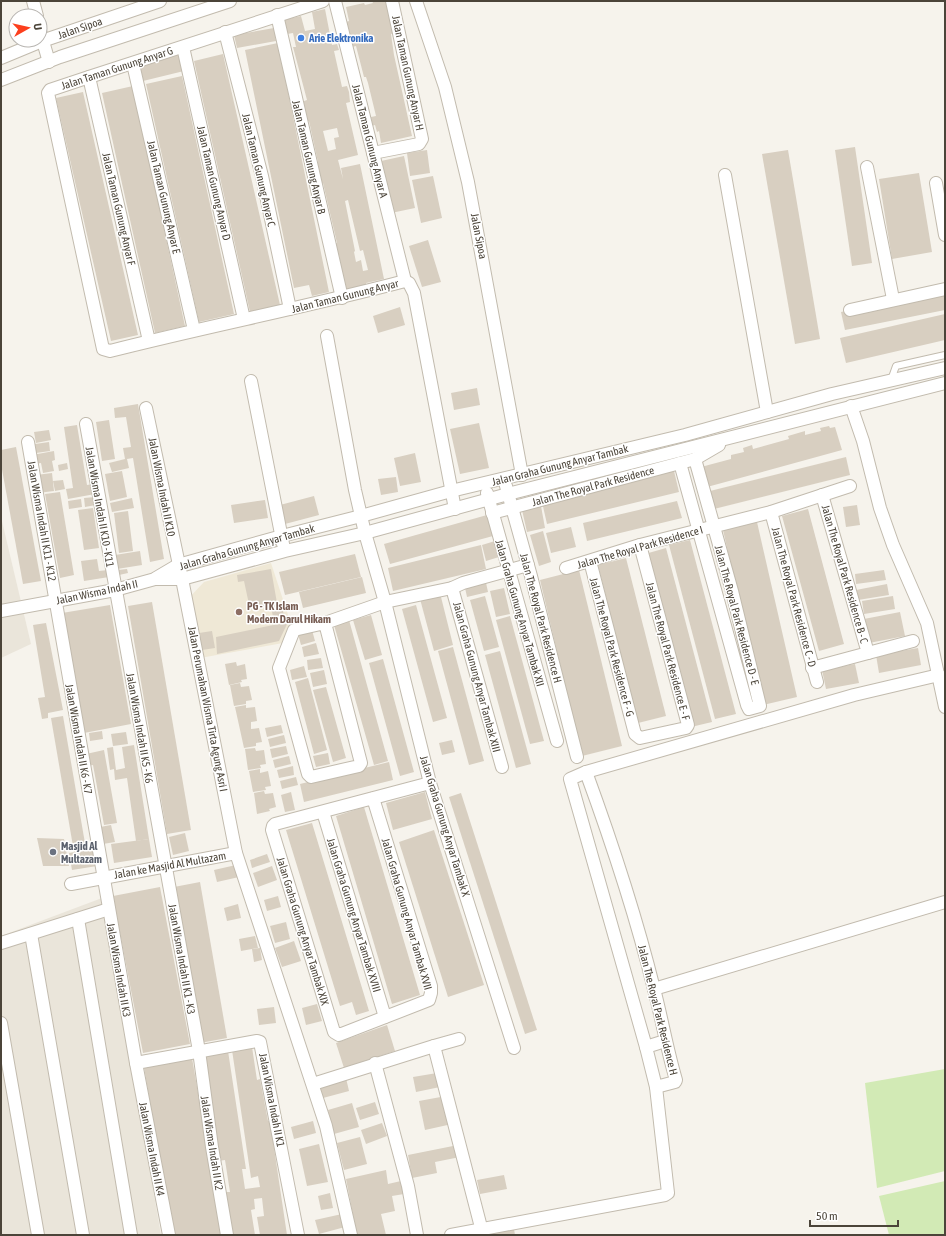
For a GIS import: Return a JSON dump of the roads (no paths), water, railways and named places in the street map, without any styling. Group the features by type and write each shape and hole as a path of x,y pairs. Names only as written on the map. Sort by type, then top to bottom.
{"street":[{"name":"Jalan Sipoa","path":"48,34 160,1"},
{"path":"1,80 49,62 230,1"},
{"name":"Jalan Taman Gunung Anyar G","path":"103,349 48,96 50,90 323,1"},
{"name":"Jalan Taman Gunung Anyar A","path":"335,1 405,281"},
{"name":"Jalan Taman Gunung Anyar H","path":"373,154 419,144 422,139 392,1"},
{"name":"Jalan Sipoa","path":"416,1 444,87 468,182 522,475"},
{"name":"Jalan Taman Gunung Anyar B","path":"277,15 342,298"},
{"name":"Jalan Taman Gunung Anyar C","path":"225,32 262,176 290,309"},
{"name":"Jalan Taman Gunung Anyar D","path":"183,47 244,319"},
{"name":"Jalan Sipoa","path":"1,58 19,48"},
{"path":"45,48 49,62"},
{"name":"Jalan Taman Gunung Anyar E","path":"133,64 194,330"},
{"name":"Jalan Taman Gunung Anyar F","path":"89,77 150,341"},
{"path":"866,167 893,299"},
{"path":"725,175 767,412"},
{"path":"936,183 945,235"},
{"name":"Jalan Taman Gunung Anyar","path":"103,349 110,351 194,330 342,298 405,281 409,283 414,293 455,509"},
{"path":"850,310 893,299 945,289"},
{"name":"Jalan Graha Gunung Anyar Tambak X","path":"327,336 355,490 365,533 385,602 430,783 514,1048"},
{"name":"Jalan Graha Gunung Anyar Tambak","path":"155,579 178,565 282,536 362,516 451,491 685,435 891,380 945,368"},
{"path":"251,381 285,551"},
{"name":"Jalan Graha Gunung Anyar Tambak","path":"155,579 182,579 285,551 365,533 508,494 945,383"},
{"path":"851,406 863,441 880,508 893,545 927,623 945,707"},
{"name":"Jalan Wisma Indah II K10","path":"146,408 178,565"},
{"name":"Jalan Wisma Indah II K10 - K11","path":"86,424 115,590"},
{"name":"Jalan The Royal Park Residence","path":"492,513 695,459 712,450 726,439"},
{"name":"Jalan Wisma Indah II K11 - K12","path":"28,442 55,601"},
{"path":"695,459 713,526"},
{"path":"680,463 698,530"},
{"name":"Jalan The Royal Park Residence H","path":"504,479 577,757"},
{"name":"Jalan Graha Gunung Anyar Tambak XII","path":"485,484 488,500 510,570 557,741"},
{"name":"Jalan The Royal Park Residence I","path":"566,568 640,545 772,512 850,486"},
{"name":"Jalan The Royal Park Residence B - C","path":"822,495 868,653"},
{"name":"Jalan The Royal Park Residence C - D","path":"772,512 816,682"},
{"name":"Jalan The Royal Park Residence D - E","path":"698,530 746,705 749,708 760,706 761,703 713,526"},
{"name":"Jalan The Royal Park Residence E - F","path":"635,734 640,738 686,728 688,725 640,545"},
{"name":"Jalan The Royal Park Residence F - G","path":"590,561 635,734"},
{"name":"Jalan Perumahan Wisma Tirta Agung Asri I","path":"178,565 236,853 326,1126 351,1235"},
{"path":"325,623 361,763 359,766 311,777 308,774 279,668 294,630 325,623 385,602 452,588 526,566"},
{"name":"Jalan Wisma Indah II","path":"1,611 115,590 155,579"},
{"name":"Jalan Graha Gunung Anyar Tambak XIII","path":"452,588 502,767"},
{"name":"Jalan Wisma Indah II K5 - K6","path":"115,590 165,867"},
{"name":"Jalan Wisma Indah II K6 - K7","path":"55,601 104,877"},
{"path":"525,626 541,622"},
{"name":"Jalan The Royal Park Residence B - C","path":"812,668 913,641"},
{"path":"665,1085 657,1044 570,780 586,772 854,695 938,675"},
{"name":"Jalan The Royal Park Residence H","path":"482,1232 665,1195 668,1193 665,1085 676,1080 657,1044 654,990 620,871 586,772"},
{"path":"323,812 430,783"},
{"name":"Jalan Graha Gunung Anyar Tambak XVII","path":"334,1032 339,1035 429,1000 431,993 431,986 373,798"},
{"name":"Jalan Graha Gunung Anyar Tambak XIX","path":"323,812 275,824 272,830 334,1032"},
{"name":"Jalan Graha Gunung Anyar Tambak XVIII","path":"323,812 385,1017"},
{"name":"Jalan ke Masjid Al Multazam","path":"71,884 236,853"},
{"name":"Jalan Wisma Indah II K1 - K3","path":"165,867 199,1051"},
{"name":"Jalan Wisma Indah II K3","path":"104,877 136,1063"},
{"path":"654,990 945,902"},
{"path":"1,943 109,909"},
{"path":"78,919 131,1235"},
{"path":"32,934 83,1235"},
{"path":"1,1023 38,1235"},
{"path":"313,1084 375,1063 459,1039"},
{"name":"Jalan Wisma Indah II K1","path":"136,1063 257,1041 260,1042 298,1235"},
{"path":"434,1046 482,1232 451,1235"},
{"name":"Jalan Wisma Indah II K2","path":"199,1051 212,1147 227,1235"},
{"name":"Jalan Wisma Indah II K4","path":"136,1063 169,1235"},
{"path":"375,1063 408,1186 417,1235"}],"lane":[{"path":"891,380 896,366 945,355"}],"place":[{"name":"Arie Elektronika","path":"301,38"},
{"name":"PG - TK Islam Modern Darul Hikam","path":"239,612"},
{"name":"Masjid Al Multazam","path":"53,852"}]}
